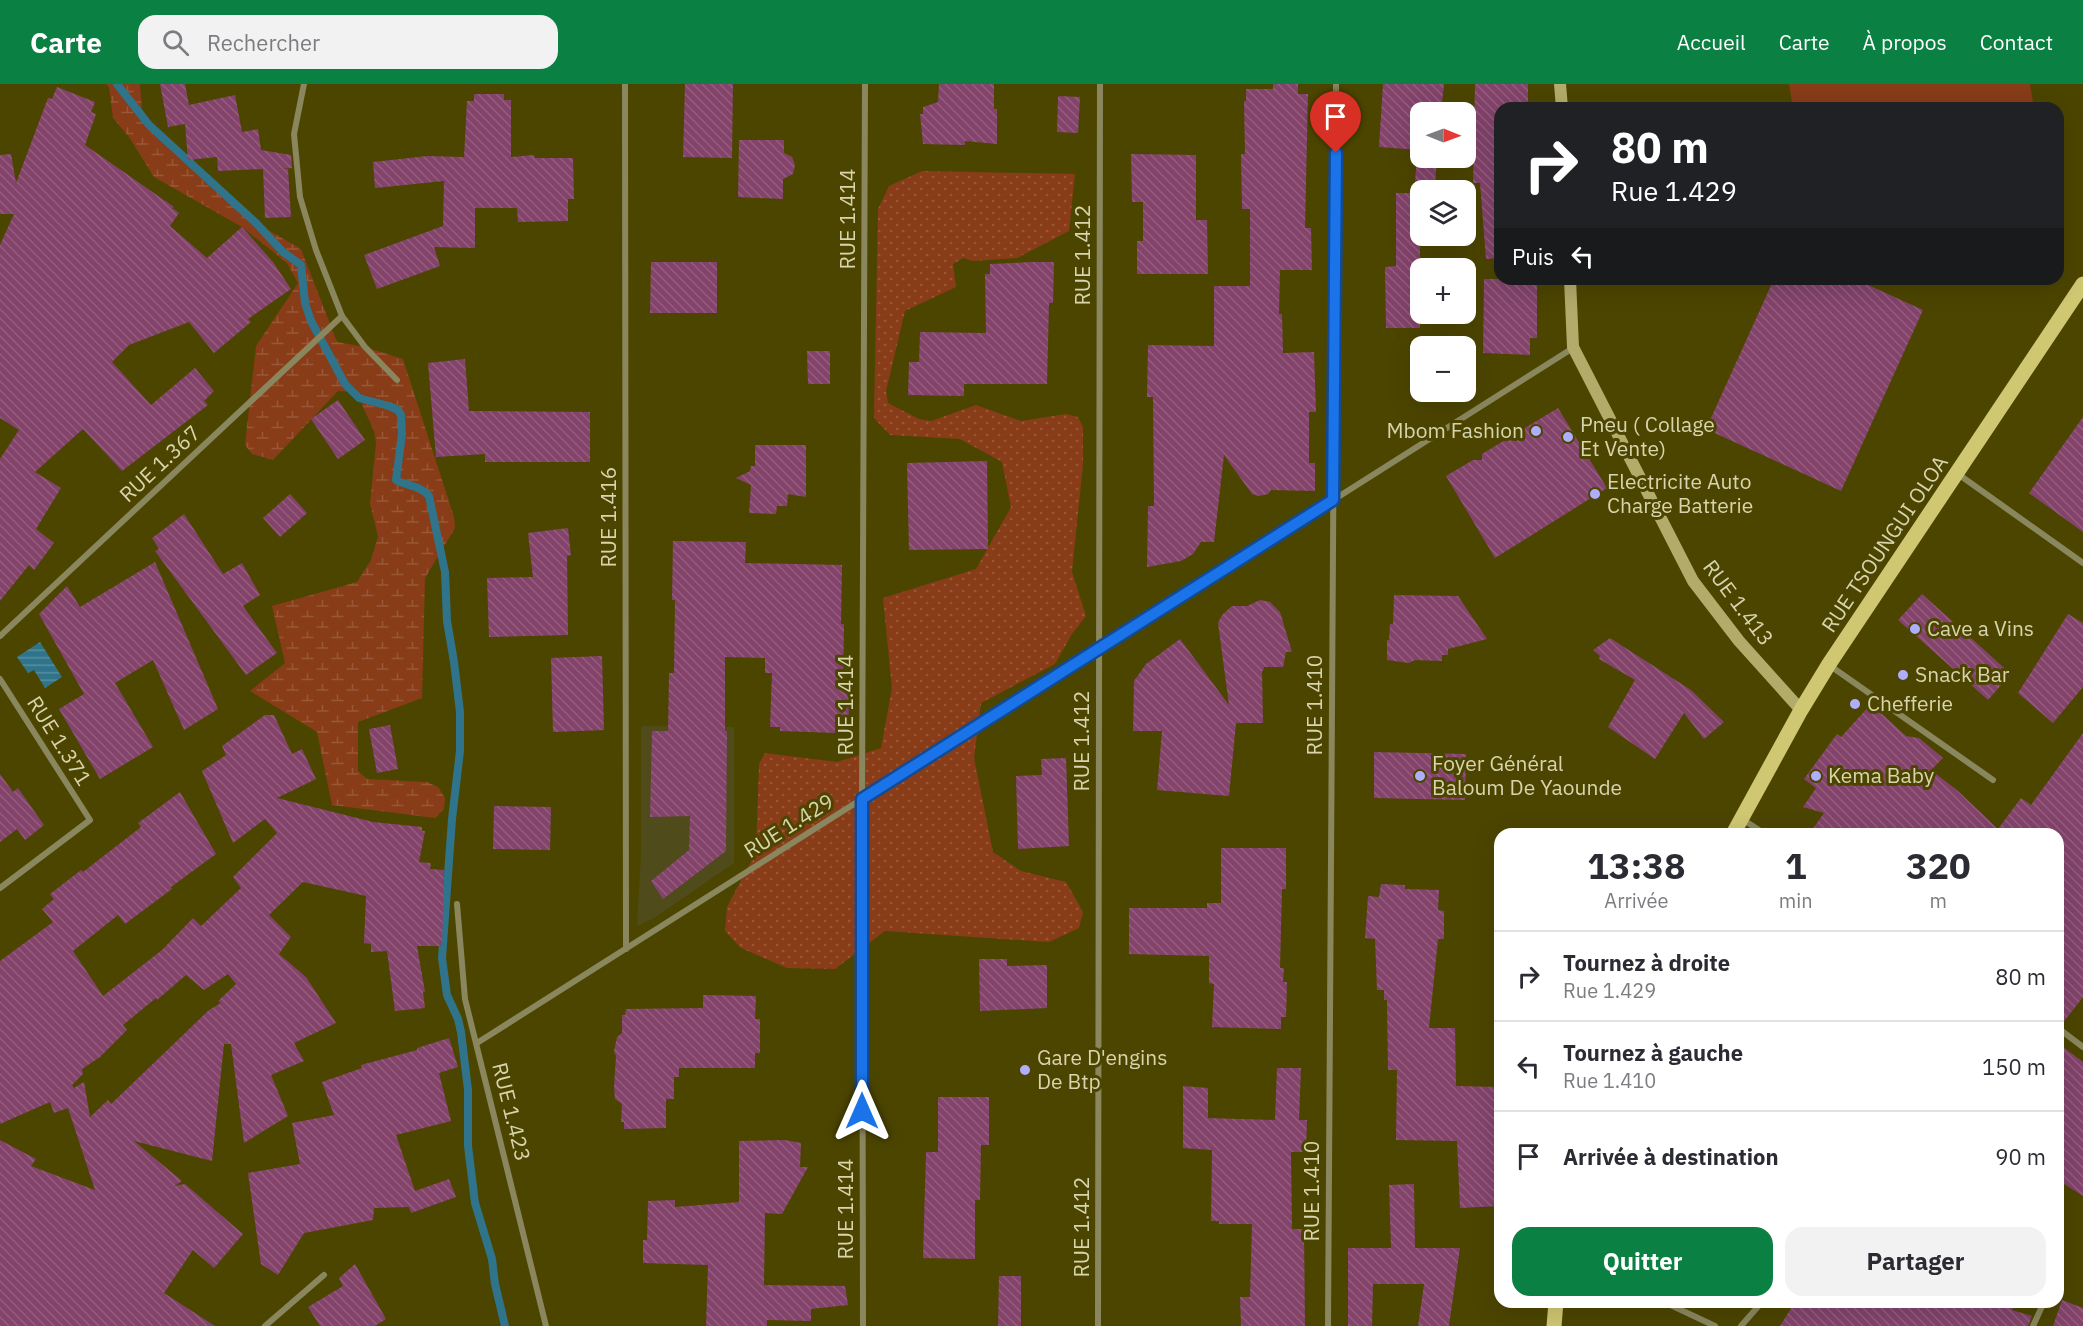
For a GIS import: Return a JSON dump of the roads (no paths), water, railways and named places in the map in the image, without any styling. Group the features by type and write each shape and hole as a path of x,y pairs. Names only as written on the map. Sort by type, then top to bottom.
{"main road":[{"name":"RUE TSOUNGUI OLOA","path":"1736,828 1829,664 2083,284"},
{"path":"1554,1326 1556,1308"}],"street":[{"path":"304,84 294,134 300,196 316,250 342,316 364,347 398,380"},
{"name":"RUE 1.416","path":"625,84 626,949"},
{"name":"RUE 1.414","path":"863,1326 862,799 865,84"},
{"name":"RUE 1.412","path":"1098,1326 1100,84"},
{"name":"RUE 1.410","path":"1328,1326 1336,84"},
{"path":"1560,84 1562,102"},
{"name":"RUE 1.413","path":"1570,285 1574,347 1693,581 1739,641 1801,710"},
{"name":"RUE 1.367","path":"0,636 342,316"},
{"name":"RUE 1.429","path":"477,1043 1574,347"},
{"path":"1957,474 2083,563"},
{"path":"1829,664 1993,780"},
{"name":"RUE 1.371","path":"0,679 90,820 0,888"},
{"path":"1741,819 1756,828"},
{"name":"RUE 1.423","path":"457,904 465,999 546,1326"},
{"path":"2064,1033 2083,1047"},
{"path":"265,1326 324,1275"},
{"path":"1677,1308 1715,1326"},
{"path":"1741,1326 1757,1308"},
{"path":"2032,1326 2041,1308"}],"water":[{"path":"40,642 62,677 45,688 34,670 28,673 17,657"}],"waterway":[{"path":"117,84 149,125 256,223 283,252 301,265 305,303 311,321 345,384 359,398 389,406 398,410 401,415 402,434 396,480 418,488 429,496 445,572 447,621 460,712 460,751 452,819 442,958 447,995 461,1032 468,1090 468,1146 475,1203 492,1259 495,1284 505,1326"}],"place":[{"name":"Mbom Fashion","path":"1536,431"},
{"name":"Pneu ( Collage Et Vente)","path":"1568,437"},
{"name":"Electricite Auto Charge Batterie","path":"1595,494"},
{"name":"Cave a Vins","path":"1915,629"},
{"name":"Snack Bar","path":"1903,675"},
{"name":"Chefferie","path":"1855,704"},
{"name":"Foyer Général Baloum De Yaounde","path":"1420,776"},
{"name":"Kema Baby","path":"1816,776"},
{"name":"Gare D'engins De Btp","path":"1025,1070"}]}
